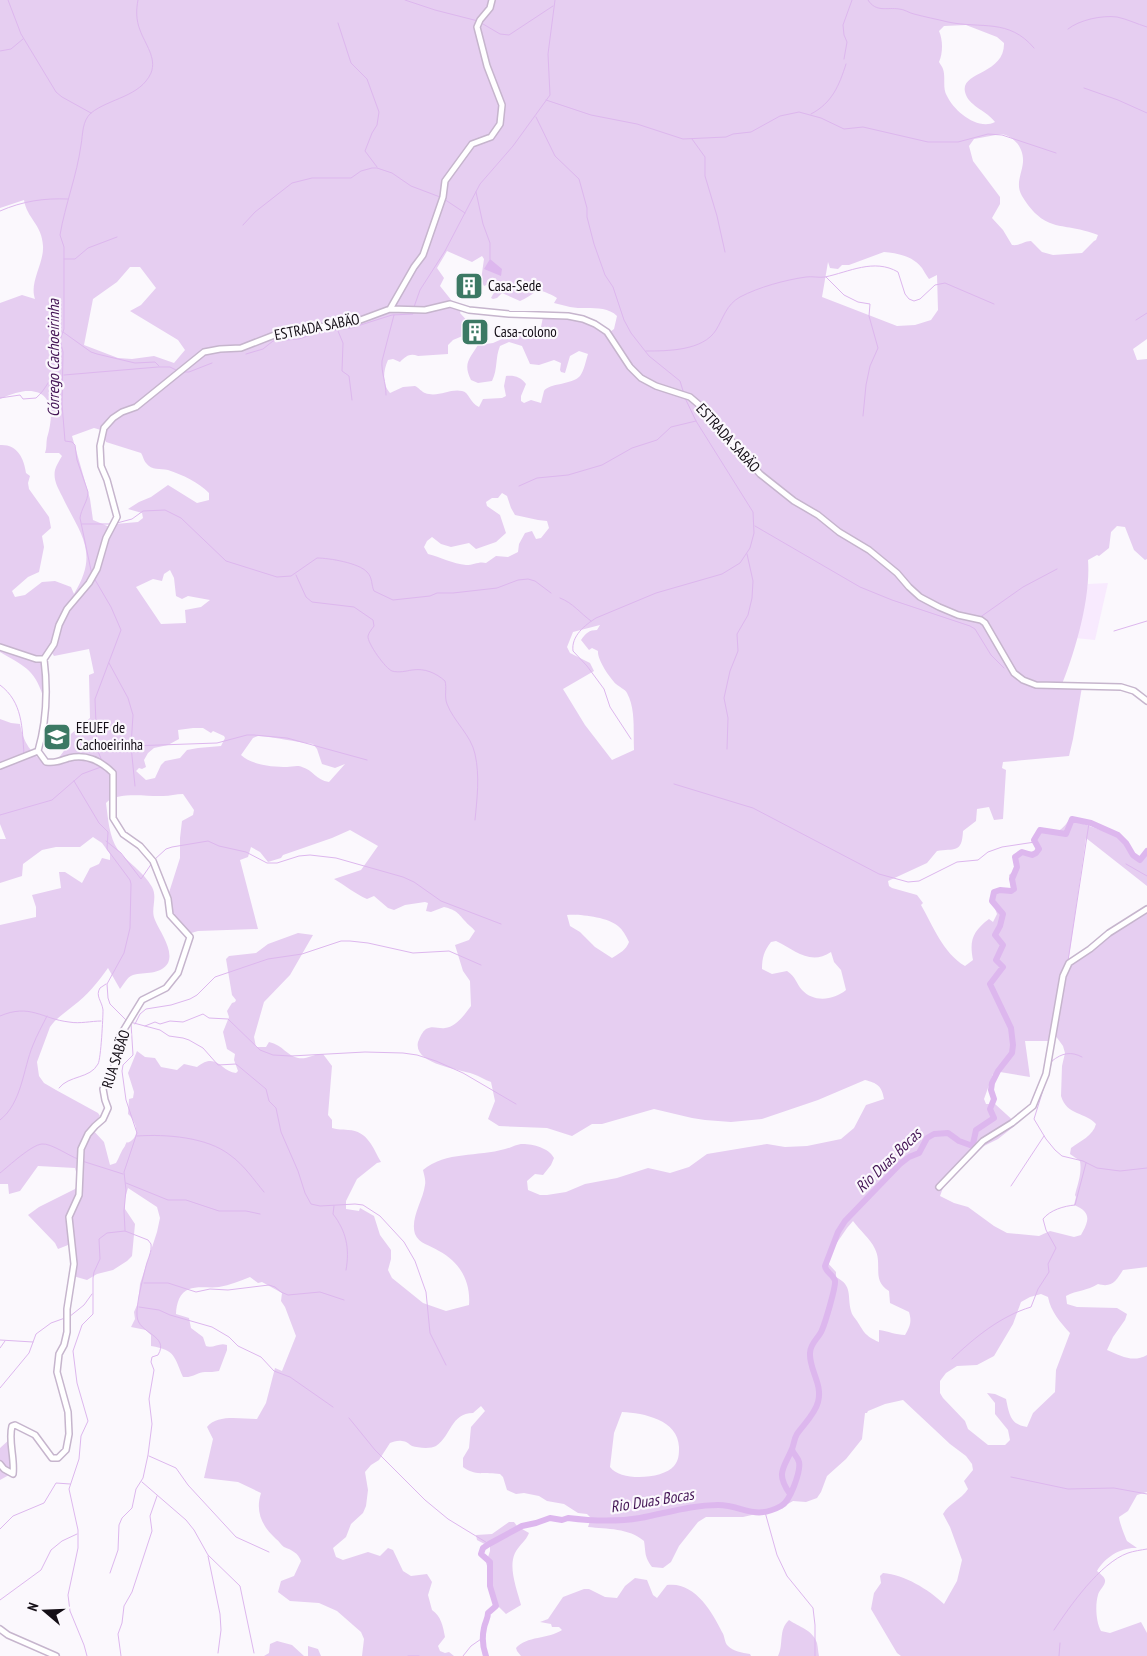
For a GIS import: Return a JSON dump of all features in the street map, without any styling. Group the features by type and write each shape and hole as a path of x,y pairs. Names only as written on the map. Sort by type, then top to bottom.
{"street":[{"path":"390,309 423,254 442,197 445,181 472,144 491,136 500,124 502,105 487,66 478,31 478,22 489,10 492,0"},
{"name":"ESTRADA SABÄO","path":"44,658 54,644 59,625 67,609 89,583 97,569 106,538 118,517 101,466 100,446 104,428 113,418 122,412 136,407 204,352 241,348 277,334 311,327 335,326 354,322 390,309 425,310 450,304 469,310 509,314 568,316 595,324 606,332 630,367 641,378 656,386 690,397 704,408 753,467 772,485 818,515 839,532 869,550 897,573 920,597 958,615 981,620 985,623 1014,673 1023,680 1036,685 1121,687 1134,692 1147,701"},
{"path":"0,647 36,659 44,658 46,704 45,728 38,752 0,766"},
{"name":"RUA SABÄO","path":"0,1464 11,1474 14,1474 10,1432 12,1426 15,1425 35,1435 52,1458 58,1458 66,1450 69,1434 68,1412 57,1372 59,1354 64,1345 67,1332 67,1309 74,1264 69,1217 79,1196 81,1149 88,1134 103,1120 108,1108 103,1089 114,1067 120,1036 142,1000 166,988 178,974 190,937 170,915 168,899 153,861 140,846 123,834 113,818 113,773 94,759 83,756 54,763 46,762 38,752"},
{"path":"939,1187 983,1141 1012,1123 1032,1106 1046,1074 1063,976 1068,965 1109,933 1147,909"},
{"path":"0,1629 8,1635 56,1656"}],"shaded area":[{"path":"0,0 1147,0 1147,339 1133,349 1137,360 1147,359 1147,559 1145,560 1134,550 1125,527 1117,526 1111,532 1109,548 1099,556 1097,555 1088,560 1087,591 1081,625 1060,689 1082,687 1069,756 1003,762 1002,768 1006,770 1003,819 994,820 989,807 977,809 976,821 963,831 959,847 937,851 927,863 888,881 889,886 892,888 917,895 923,903 921,905 934,930 945,947 957,961 965,966 973,960 972,941 976,932 989,919 993,922 997,914 991,898 992,893 998,888 1011,889 1009,875 1016,869 1015,854 1022,851 1036,852 1033,838 1039,829 1049,832 1060,830 1073,817 1075,821 1115,835 1128,842 1133,855 1140,856 1147,850 1147,886 1086,838 1068,963 1147,906 1147,1267 1123,1270 1113,1283 1107,1285 1098,1284 1066,1296 1067,1304 1077,1307 1117,1308 1127,1314 1107,1350 1132,1359 1147,1355 1147,1492 1137,1495 1128,1511 1119,1517 1127,1541 1137,1548 1119,1551 1100,1566 1097,1571 1104,1577 1105,1582 1098,1595 1096,1608 1101,1631 1110,1633 1141,1622 1147,1633 1147,1656 901,1656 897,1653 871,1609 874,1593 881,1583 880,1576 883,1573 891,1574 908,1580 931,1593 944,1604 957,1581 962,1560 950,1527 943,1514 968,1489 964,1481 973,1470 972,1464 966,1456 950,1444 903,1400 885,1404 865,1413 862,1439 846,1459 827,1476 817,1498 806,1502 793,1501 779,1509 743,1517 706,1517 698,1522 679,1546 671,1562 663,1568 652,1567 646,1557 644,1541 638,1537 625,1531 588,1527 591,1518 587,1514 578,1513 564,1504 547,1501 539,1496 524,1493 516,1494 507,1490 503,1477 500,1474 476,1473 463,1467 463,1458 469,1448 471,1427 485,1411 481,1406 473,1413 460,1417 441,1442 434,1447 412,1446 405,1441 390,1443 379,1460 365,1472 368,1490 363,1513 351,1524 346,1537 333,1548 336,1557 343,1560 368,1552 380,1556 388,1548 393,1550 403,1571 411,1576 427,1574 432,1582 428,1595 432,1610 440,1618 445,1637 438,1646 440,1651 449,1652 454,1656 362,1656 364,1639 361,1632 337,1611 319,1603 290,1601 278,1592 281,1581 294,1576 301,1561 294,1552 284,1547 271,1534 264,1524 259,1512 261,1493 238,1482 204,1478 213,1439 207,1427 217,1420 223,1419 257,1419 266,1403 275,1368 282,1371 296,1336 281,1301 282,1293 262,1282 258,1283 250,1277 219,1287 191,1288 182,1294 176,1308 176,1314 189,1318 191,1328 203,1337 206,1346 227,1345 219,1371 202,1372 190,1377 183,1377 176,1359 170,1352 151,1346 151,1335 146,1330 131,1327 135,1319 134,1312 138,1303 140,1284 157,1232 160,1218 157,1207 128,1188 125,1198 125,1209 135,1224 132,1256 113,1270 97,1274 87,1280 73,1276 68,1245 58,1249 55,1243 28,1215 39,1207 75,1189 79,1183 75,1168 38,1166 20,1191 9,1194 8,1184 0,1184 0,925 36,917 36,907 32,895 61,888 59,872 65,872 82,883 90,868 99,864 102,858 110,860 110,854 102,843 93,837 80,847 56,847 42,850 23,864 22,876 0,883 0,839 6,839 0,824 0,719 20,724 23,737 29,748 47,765 58,759 66,748 65,739 90,718 89,675 94,673 89,649 54,656 52,653 47,660 43,696 32,673 0,652 0,445 11,447 19,453 26,473 30,476 29,489 49,517 51,528 42,536 44,547 39,572 28,577 12,591 15,597 25,595 42,582 55,581 71,587 74,594 86,566 86,555 81,533 55,481 55,470 62,456 59,453 45,453 51,411 48,402 43,395 26,391 14,393 0,399 0,303 22,295 35,299 34,286 43,253 43,246 40,232 28,212 24,200 0,208","holes":["966,25 997,37 1004,43 1002,54 997,62 968,81 965,87 968,99 995,122 988,124 974,122 950,102 944,86 943,68 939,62 942,51 939,31 944,26","1001,134 1010,137 1022,152 1023,162 1019,187 1022,196 1031,208 1039,217 1047,222 1098,235 1096,240 1082,253 1053,255 1042,252 1031,241 1012,245 1003,230 992,218 1000,204 1000,197 973,161 969,146 974,139","447,251 472,262 482,256 484,259 481,280 484,286 493,282 498,285 491,298 493,299 502,293 520,301 540,291 557,298 554,303 576,308 607,310 617,316 614,329 607,334 589,321 572,318 543,317 540,332 518,332 493,343 486,344 472,333 471,325 460,313 462,307 456,306 440,286 444,278 437,268","884,252 904,256 918,264 929,279 937,275 938,310 931,320 915,325 897,326 822,297 828,262 830,268 838,269 842,265 849,265","130,267 140,267 156,288 141,305 130,311 178,340 185,350 174,363 154,356 132,359 118,358 84,345 93,299 117,282","465,335 474,337 479,343 467,364 467,369 471,380 478,383 492,381 500,346 509,342 522,346 530,364 539,365 554,360 561,363 560,370 565,373 570,356 579,351 588,354 580,376 572,381 547,388 544,391 541,403 531,400 524,403 521,401 526,384 520,378 512,376 506,376 504,386 506,396 483,399 479,407 466,393 457,390 430,394 415,386 403,387 390,393 387,389 384,377 388,360 393,359 400,362 410,355 448,354 448,345 453,340","94,428 101,430 106,442 141,453 148,466 168,470 185,477 200,485 209,493 209,500 197,503 168,485 151,497 128,509 142,513 143,518 138,522 115,524 112,528 93,520 90,499 72,436","502,493 507,496 515,515 547,521 549,528 541,538 536,539 532,531 525,533 519,544 518,552 508,557 496,556 486,563 466,565 428,554 424,547 432,537 441,544 451,547 469,543 476,549 496,542 506,533 500,515 487,506 486,502 492,498 498,498","170,570 174,578 176,596 182,599 188,596 210,600 201,607 185,610 186,623 161,624 136,587 153,579 162,581 164,574","600,625 597,630 588,632 581,640 589,650 592,648 598,651 599,659 607,673 627,693 633,713 634,750 612,760 585,725 563,689 594,671 590,663 570,653 567,647 573,632","193,728 203,728 211,733 213,731 225,738 221,746 187,750 180,758 165,761 155,778 146,780 136,771 139,768 146,767 144,760 154,748 168,745 179,739 178,730","258,736 313,744 317,749 322,764 335,768 345,764 329,782 300,766 275,767 250,761 241,755 253,738","183,794 194,810 193,815 182,821 180,858 166,902 172,920 188,934 198,931 258,929 240,860 248,857 251,847 260,852 268,862 350,830 378,846 361,870 334,879 367,899 374,896 388,908 394,910 405,905 425,902 428,903 426,911 431,912 444,907 454,910 460,915 475,931 469,940 455,945 463,971 470,981 471,1006 460,1020 453,1025 445,1028 431,1027 426,1029 418,1042 418,1049 423,1056 438,1064 473,1074 491,1082 495,1101 488,1119 499,1126 547,1128 572,1136 592,1124 602,1124 654,1109 705,1120 731,1122 762,1119 818,1100 865,1080 873,1082 878,1086 882,1091 884,1099 866,1105 854,1128 841,1139 807,1146 785,1147 767,1144 707,1154 689,1167 670,1173 648,1168 617,1178 585,1184 566,1192 547,1195 540,1195 528,1190 527,1181 535,1174 543,1175 554,1158 545,1149 536,1146 520,1144 495,1151 452,1157 432,1164 423,1170 425,1183 415,1216 415,1234 422,1242 436,1249 458,1267 466,1281 469,1305 446,1311 423,1303 392,1278 388,1270 391,1250 380,1235 374,1216 360,1208 359,1211 346,1209 346,1201 357,1179 381,1162 369,1141 360,1133 332,1128 332,1120 328,1115 332,1066 323,1054 301,1058 294,1057 278,1045 269,1042 266,1047 256,1047 254,1037 264,1002 290,975 313,935 298,933 268,944 256,953 229,956 226,959 232,995 236,1000 227,1011 229,1017 223,1032 227,1049 235,1054 234,1060 238,1071 236,1073 209,1061 197,1067 184,1064 177,1070 161,1067 155,1058 145,1057 137,1051 128,1073 134,1092 133,1098 129,1099 128,1114 135,1123 136,1135 131,1141 127,1142 116,1163 110,1165 104,1142 91,1128 100,1116 98,1113 44,1083 39,1076 37,1062 50,1027 88,993 108,968 120,989 131,976 161,970 168,963 168,947 153,912 154,891 145,877 122,855 115,845 109,827 106,803 117,797 133,795 163,796","567,915 600,918 620,928 629,942 620,953 612,958 595,947 580,932 570,926","776,941 809,957 823,956 831,952 834,962 841,970 846,990 830,998 812,997 802,990 787,971 772,974 762,969 763,958 771,942","1055,1035 1063,1046 1065,1053 1062,1066 1061,1096 1068,1107 1096,1124 1089,1135 1071,1148 1070,1154 1080,1161 1080,1174 1074,1205 1084,1211 1087,1217 1086,1225 1081,1235 1074,1237 1050,1231 1039,1236 1007,1233 968,1207 940,1196 944,1185 949,1179 984,1146 998,1139 1017,1124 995,1104 986,1104 984,1099 993,1074 998,1076 1000,1072 1030,1077 1025,1041 1052,1041","853,1221 875,1249 880,1282 889,1291 890,1303 909,1312 910,1324 905,1335 879,1330 879,1342 868,1336 852,1314 847,1287 836,1277 836,1272 825,1260","1041,1294 1048,1297 1059,1321 1070,1333 1056,1370 1055,1392 1033,1413 1027,1427 1017,1424 1011,1418 1006,1399 987,1393 995,1403 995,1414 1008,1430 1010,1440 1005,1445 988,1445 968,1429 965,1421 940,1393 940,1381 946,1373 957,1366 977,1365 994,1356 1013,1324 1021,1302","622,1412 649,1416 666,1424 673,1430 679,1447 678,1459 674,1466 661,1474 652,1476 632,1477 615,1472 610,1467 614,1433"]},
{"path":"490,259 502,269 501,276 484,269"},
{"path":"1108,583 1095,640 1075,638 1088,584"},
{"path":"10,1439 12,1471 0,1480 0,1448"},
{"path":"509,1522 514,1522 529,1533 515,1553 512,1565 521,1605 506,1614 491,1596 491,1577 486,1563 490,1547 477,1540 476,1535 492,1534"},
{"path":"635,1578 647,1580 653,1595 657,1598 667,1585 677,1585 694,1593 713,1615 728,1646 738,1652 750,1654 751,1656 521,1656 517,1651 516,1648 526,1641 551,1635 562,1630 559,1627 552,1627 551,1624 540,1622 548,1619 563,1597 589,1589 605,1597 617,1598 625,1586"},
{"path":"789,1620 812,1635 817,1643 819,1656 778,1656 783,1628"},
{"path":"277,1641 292,1645 304,1656 264,1656 269,1653 270,1644"},
{"path":"308,1646 318,1649 321,1656 308,1656"}],"waterway":[{"path":"8,0 21,34 56,92 91,113"},
{"name":"Córrego Cachoeirinha","path":"92,575 80,518 88,492 77,460 75,445 72,442 65,441 62,404 63,352 60,340 64,329 64,247 60,235 77,168 83,128 88,116 99,108 140,87 151,73 153,62 138,22 138,0"},
{"path":"405,0 478,21"},
{"path":"414,307 420,290 445,251 480,184 513,146 550,95 548,54 555,0"},
{"path":"844,59 847,42 843,25 852,0"},
{"path":"868,0 875,7 882,9 901,9 960,24 1005,28 1015,32 1034,48"},
{"path":"483,24 500,34 509,35 553,6"},
{"path":"1068,29 1084,21 1111,17 1121,18 1147,27"},
{"path":"338,23 351,63 367,79 379,112 377,125 365,151 377,167"},
{"path":"0,51 11,49 23,39"},
{"path":"811,114 824,105 834,93 846,64"},
{"path":"1084,88 1147,113"},
{"path":"546,100 591,115 637,124 683,139 726,137 733,134 751,132 780,116 799,112 821,118 844,129 863,127 928,142 958,142 988,134 1002,135 1056,153"},
{"path":"536,117 555,156 579,179 594,244 605,275 613,287 624,320 631,333 649,356 680,381 684,394"},
{"path":"692,139 705,157 705,176 725,252"},
{"path":"243,225 255,212 292,183 312,178 351,178 361,171 372,168 392,173 411,186 440,197"},
{"path":"476,192 483,224 490,243 490,259"},
{"path":"0,211 34,201 68,199"},
{"path":"444,199 465,213"},
{"path":"64,259 75,259 88,248 117,237"},
{"path":"646,351 684,348 703,342 716,330 731,304 740,297 755,290 789,280 825,277 862,267 880,266 898,272 905,294 914,301 920,299 935,285 945,283 994,304"},
{"path":"826,277 844,295 858,302 870,304 869,316 878,348 870,366 863,416"},
{"path":"246,354 263,349 273,341 299,339 320,332 351,328 392,315 413,314 413,311"},
{"path":"1136,320 1147,313"},
{"path":"386,395 382,361 394,315"},
{"path":"338,331 343,343 342,371 349,376 352,400"},
{"path":"63,332 91,352 135,363 155,362 159,366"},
{"path":"182,372 189,372 212,363"},
{"path":"0,398 20,395 23,399 36,398 62,365"},
{"path":"64,375 158,367 170,367 178,371"},
{"path":"631,739 610,707 604,689 573,651 576,636 596,618 656,593 722,574 740,563 750,548 754,533 753,512 696,421 685,398"},
{"path":"519,486 537,478 568,475 602,465 632,448 657,440 671,427 696,421"},
{"path":"117,523 132,519 143,511 165,510 181,518 226,561 277,577 291,576 317,558 343,562 358,566 367,572 374,591 393,600 430,596 437,593 497,588 518,580 528,579 535,581 551,593"},
{"path":"82,524 110,524"},
{"path":"755,526 860,587 892,600 970,626 975,629 991,655 1004,668"},
{"path":"727,749 728,718 724,698 730,671 738,651 737,634 748,615 752,598 753,581 747,554"},
{"path":"979,618 1023,587 1057,569"},
{"path":"296,575 306,597 312,602 354,607 373,620 374,626 368,635 368,639 377,655 389,669 397,672 426,670 445,681 447,704 470,741 477,762 478,779 475,820"},
{"name":"Córrego Cachoeirinha","path":"94,578 111,607 121,630 95,699 97,749 102,761"},
{"path":"560,598 573,605 591,621"},
{"path":"1114,631 1147,621"},
{"path":"109,663 128,698 133,715 131,746 135,786"},
{"path":"0,685 8,692 17,707 22,725 24,754"},
{"path":"131,746 217,743 254,735 287,738 367,760"},
{"path":"0,815 52,800 82,774 101,767"},
{"name":"Córrego Cachoeirinha","path":"74,781 99,823 108,832 107,849 131,884 130,928 124,953 107,984 110,1004 126,1020"},
{"path":"674,784 753,808 879,874 908,882 919,881 957,862 978,860 988,852 1002,847 1035,842"},
{"name":"Rio Duas Bocas","path":"790,1494 785,1487 782,1471 796,1436 812,1415 818,1402 819,1389 810,1359 810,1349 822,1330 834,1290 835,1281 825,1266 838,1232 845,1221 900,1164 909,1157 919,1153 927,1138 934,1134 948,1133 959,1141 970,1145 973,1144 976,1130 994,1118 990,1109 994,1099 991,1090 992,1083 998,1071 1012,1053 1013,1045 1011,1028 990,984 1003,967 996,960 1003,945 995,935 1003,914 992,901 994,892 1000,890 1011,891 1014,889 1012,879 1017,867 1015,857 1022,852 1032,855 1036,853 1039,849 1034,840 1040,830 1066,834 1072,819 1091,823 1118,835 1126,843 1133,855 1140,860 1147,851"},
{"path":"1068,961 1089,823"},
{"path":"106,841 121,853 141,879 152,863"},
{"path":"154,860 166,849 208,841 219,846 246,852 267,863 277,863 299,856 310,855 336,858 403,877 414,882 441,901 501,924"},
{"path":"1126,864 1147,876"},
{"path":"135,1024 140,1014 146,1009 171,1005 190,999 197,995 215,977 268,959 302,954 341,941 368,943 413,953 449,951 481,965"},
{"path":"59,1088 68,1081 90,1072 98,1064 103,1010 98,994 100,988 106,984"},
{"path":"0,1016 10,1012 28,1011 69,1022 101,1021"},
{"path":"145,1026 155,1022 160,1024 170,1021 183,1022 203,1014 209,1018 228,1019 260,1050 273,1055 291,1056 365,1052 417,1055 463,1073 516,1104"},
{"path":"0,1120 13,1104 33,1045 47,1016"},
{"path":"130,1022 160,1030 169,1036 189,1040 203,1048 218,1065 236,1064 266,1089 269,1101 276,1108 281,1132 311,1204 320,1206 363,1205 380,1216 404,1242 415,1261 426,1292 430,1333 446,1365"},
{"name":"Córrego Cachoeirinha","path":"125,1230 126,1190 124,1172 137,1133 126,1100 122,1071 123,1065 133,1055 131,1023"},
{"path":"1082,1057 1067,1054 1059,1056 1052,1061 1034,1119 1046,1139 1062,1156 1083,1161 1097,1168 1120,1171 1147,1168"},
{"path":"137,1136 173,1136 210,1144 235,1159 264,1192"},
{"path":"1011,1186 1044,1136"},
{"path":"0,1173 26,1152 42,1144 50,1145 78,1159"},
{"path":"82,1161 123,1174"},
{"path":"952,1359 989,1328 1009,1316 1031,1307 1038,1289 1049,1272 1048,1264 1056,1248 1046,1230 1043,1219 1049,1213 1058,1209 1075,1205 1086,1163"},
{"path":"126,1183 168,1200 186,1200 219,1211 246,1211 260,1214"},
{"path":"334,1206 333,1214 346,1240 346,1270"},
{"path":"110,1573 118,1550 119,1525 122,1518 132,1508 136,1489 143,1478 152,1424 149,1399 154,1370 151,1362 152,1357 158,1355 161,1348 157,1339 142,1327 137,1316 151,1244 148,1240 125,1231"},
{"name":"Córrego Cachoeirinha","path":"87,1656 70,1611 68,1595 78,1548 78,1530 69,1489 79,1459 81,1436 88,1421 77,1383 73,1351 82,1325 93,1314 93,1278 100,1259 99,1239 107,1233 125,1231"},
{"path":"144,1283 168,1283 196,1292 210,1289 228,1290 269,1285 288,1295 320,1292 344,1300"},
{"path":"69,1317 84,1305 92,1294"},
{"path":"139,1307 159,1310 212,1327 229,1337 238,1346 261,1357 274,1371 290,1377 333,1407"},
{"path":"0,1388 29,1353 36,1334 51,1323 65,1318"},
{"path":"0,1340 33,1342"},
{"path":"0,1348 5,1341"},
{"path":"349,1418 375,1450 425,1500 448,1519 489,1544"},
{"name":"Rio Duas Bocas","path":"486,1656 483,1642 484,1628 488,1613 496,1606 490,1586 490,1562 481,1554 483,1548 522,1526 550,1518 562,1520 568,1518 622,1520 708,1505 727,1506 756,1512 772,1510 781,1506 788,1499 797,1479 799,1462 792,1449"},
{"path":"149,1456 176,1468 188,1485 236,1537 269,1552"},
{"path":"1011,1477 1068,1489 1114,1488 1147,1494"},
{"path":"142,1482 186,1520 208,1555 240,1586 254,1653"},
{"path":"0,1529 13,1516 44,1503 56,1483 70,1484"},
{"path":"121,1656 118,1634 122,1623 124,1606 132,1592 152,1531 150,1516 157,1496"},
{"path":"765,1512 777,1555 787,1576 813,1608 815,1656"},
{"path":"0,1600 41,1570 51,1550 62,1541 77,1534"},
{"path":"1054,1630 1068,1609 1096,1575 1117,1558 1128,1553 1147,1549"},
{"path":"208,1556 220,1614 221,1630 218,1653"},
{"path":"463,1656 471,1646 484,1637"},
{"path":"1059,1656 1060,1643"},
{"path":"408,1656 419,1656"}],"place":[{"name":"Casa-Sede","path":"469,286"},
{"name":"Casa-colono","path":"475,332"},
{"name":"EEUEF de Cachoeirinha","path":"57,737"}]}
